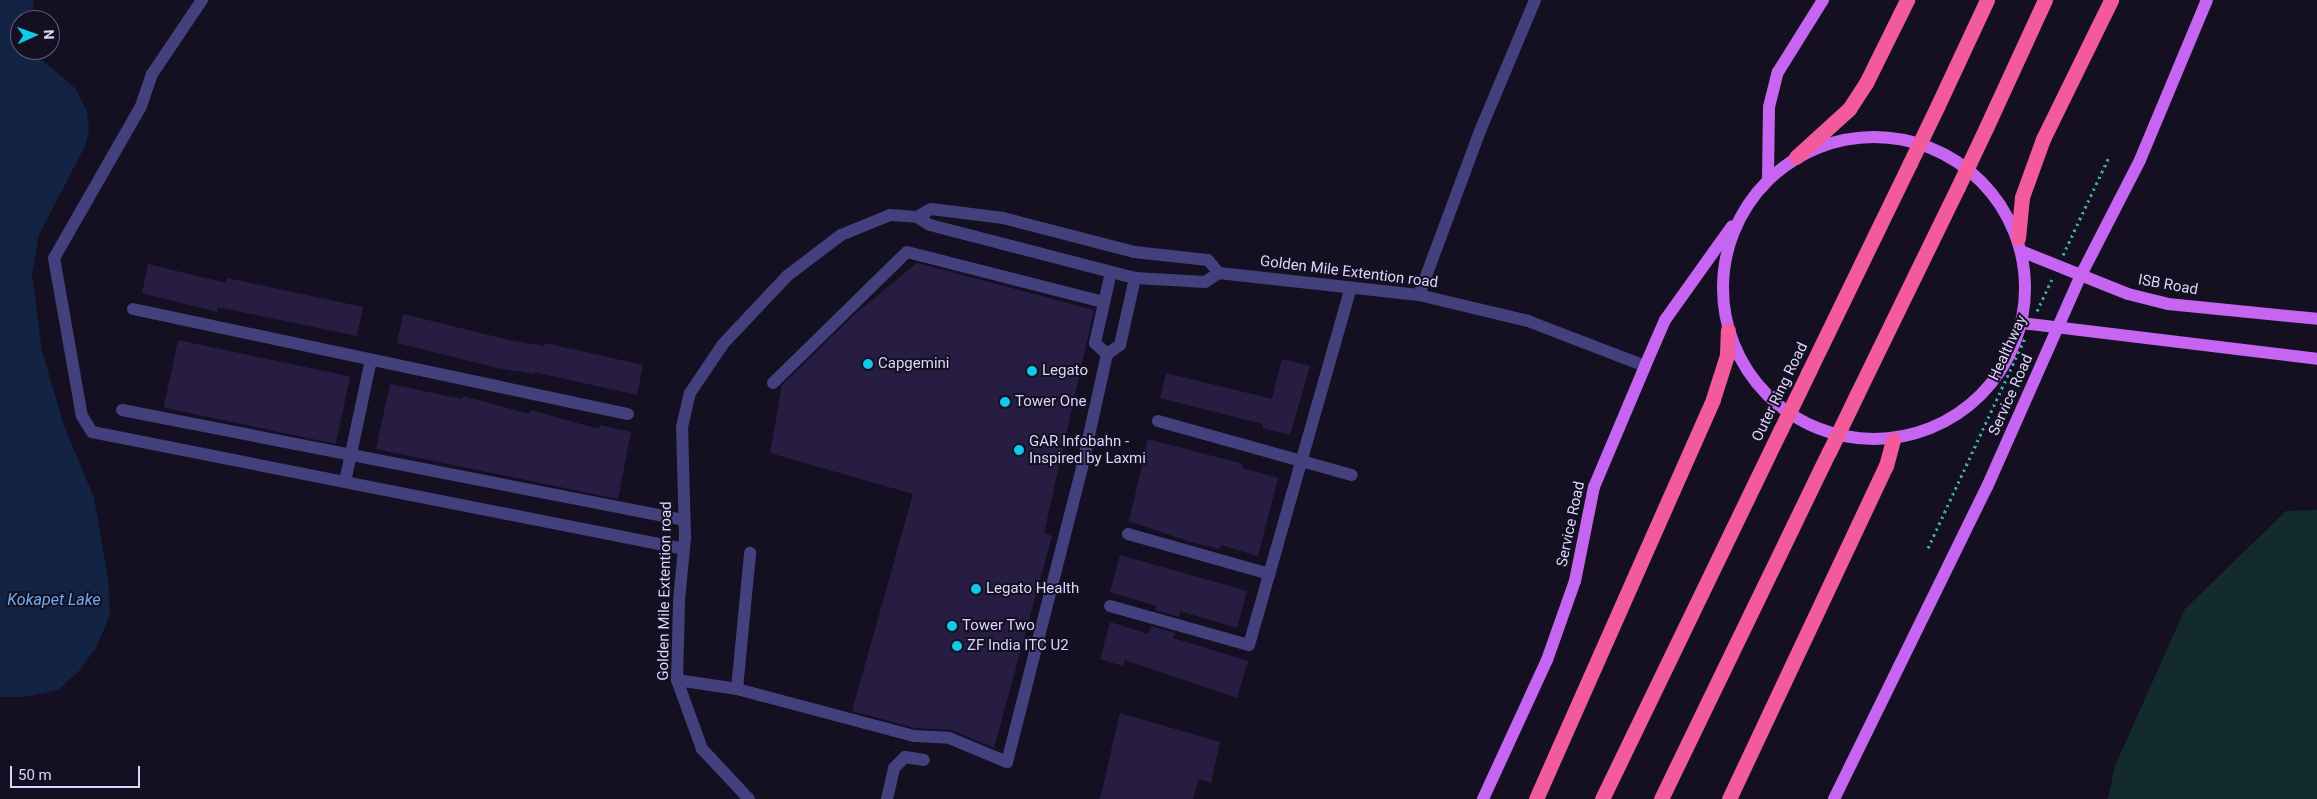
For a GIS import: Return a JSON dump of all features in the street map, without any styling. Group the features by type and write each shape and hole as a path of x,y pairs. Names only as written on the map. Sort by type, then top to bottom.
{"highway":[{"path":"1796,157 1849,109 1866,83 1907,0"},
{"name":"Outer Ring Road","path":"1602,799 1987,0"},
{"path":"1661,799 1986,128 2045,0"},
{"path":"2019,244 2022,197 2043,139 2111,0"},
{"path":"1536,799 1713,400 1727,355 1728,330"},
{"path":"1729,799 1886,466 1893,440"}],"main road":[{"path":"1768,178 1769,107 1778,72 1823,0"},
{"name":"Service Road","path":"1834,799 1987,488 2081,275 2140,160 2207,0"},
{"path":"1873,136 1926,144 1965,166 1997,198 2019,244 2026,294 2026,324 1998,376 1968,408 1933,429 1893,440 1842,436 1809,426 1773,402 1746,369 1728,330 1723,282 1726,252 1740,216 1768,178 1796,157 1837,140 1873,136"},
{"name":"Service Road","path":"1483,799 1547,660 1575,581 1594,486 1645,366 1670,313 1740,216"},
{"name":"ISB Road","path":"2019,244 2058,267 2128,294 2168,304 2317,319"},
{"path":"2026,324 2317,359"}],"street":[{"path":"202,0 152,74 140,108 54,258 82,416 92,432 684,550"},
{"path":"1419,295 1480,131 1535,0"},
{"name":"Golden Mile Extention road","path":"749,799 702,749 677,680 679,601 684,550 682,427 690,392 723,344 787,276 841,235 890,215 917,216 931,209 1003,218 1134,252 1208,260 1219,273"},
{"name":"Golden Mile Extention road","path":"917,216 930,225 1135,278 1205,282 1219,273 1419,295 1528,321 1645,366"},
{"path":"773,383 907,252 1103,302"},
{"path":"1107,354 1095,342 1110,272"},
{"path":"677,680 737,689 914,736 949,738 1007,762 1082,467 1107,354 1120,345 1135,278"},
{"path":"1110,606 1249,645 1351,287"},
{"path":"133,310 628,414"},
{"path":"345,482 371,360"},
{"path":"122,410 349,457 684,520"},
{"path":"1158,420 1352,475"},
{"path":"1128,534 1269,574"},
{"path":"737,689 750,553"},
{"path":"887,799 894,768 905,757 924,760"}],"path":[{"name":"Healthway","path":"1928,548 2026,324 2058,267 2108,157"}],"green space":[{"path":"2317,510 2317,799 2108,799 2115,766 2185,609 2286,511"}],"water":[{"name":"Kokapet Lake","path":"0,0 34,0 33,10 10,10 10,60 42,60 76,89 87,112 89,129 85,146 39,235 32,274 42,351 63,423 94,498 108,578 110,614 97,646 80,670 58,690 24,697 0,697"}],"building":[{"path":"917,263 1094,310 1044,533 1052,536 994,748 952,730 915,728 852,711 913,494 770,453 782,385 854,315"},
{"path":"148,264 226,283 227,278 363,307 357,336 218,307 217,312 142,293"},
{"path":"403,314 509,340 544,346 545,343 643,365 637,395 534,372 534,374 497,368 397,343"},
{"path":"178,340 350,377 336,444 164,407"},
{"path":"1282,359 1310,366 1290,435 1262,428 1263,424 1160,398 1166,373 1272,399"},
{"path":"390,384 462,399 463,396 529,414 530,410 599,429 600,425 631,432 618,499 376,449"},
{"path":"1148,439 1243,464 1242,468 1278,478 1258,556 1221,545 1220,549 1187,541 1129,521"},
{"path":"1120,555 1247,591 1237,628 1180,611 1179,617 1155,610 1156,606 1110,592"},
{"path":"1110,622 1148,634 1151,626 1175,633 1173,638 1248,661 1237,698 1125,660 1123,666 1100,659"},
{"path":"1120,713 1220,742 1211,783 1199,779 1193,799 1100,799"}],"place":[{"name":"Capgemini","path":"868,364"},
{"name":"Legato","path":"1032,371"},
{"name":"Tower One","path":"1005,402"},
{"name":"GAR Infobahn - Inspired by Laxmi","path":"1019,450"},
{"name":"Legato Health","path":"976,589"},
{"name":"Tower Two","path":"952,626"},
{"name":"ZF India ITC U2","path":"957,646"}]}
